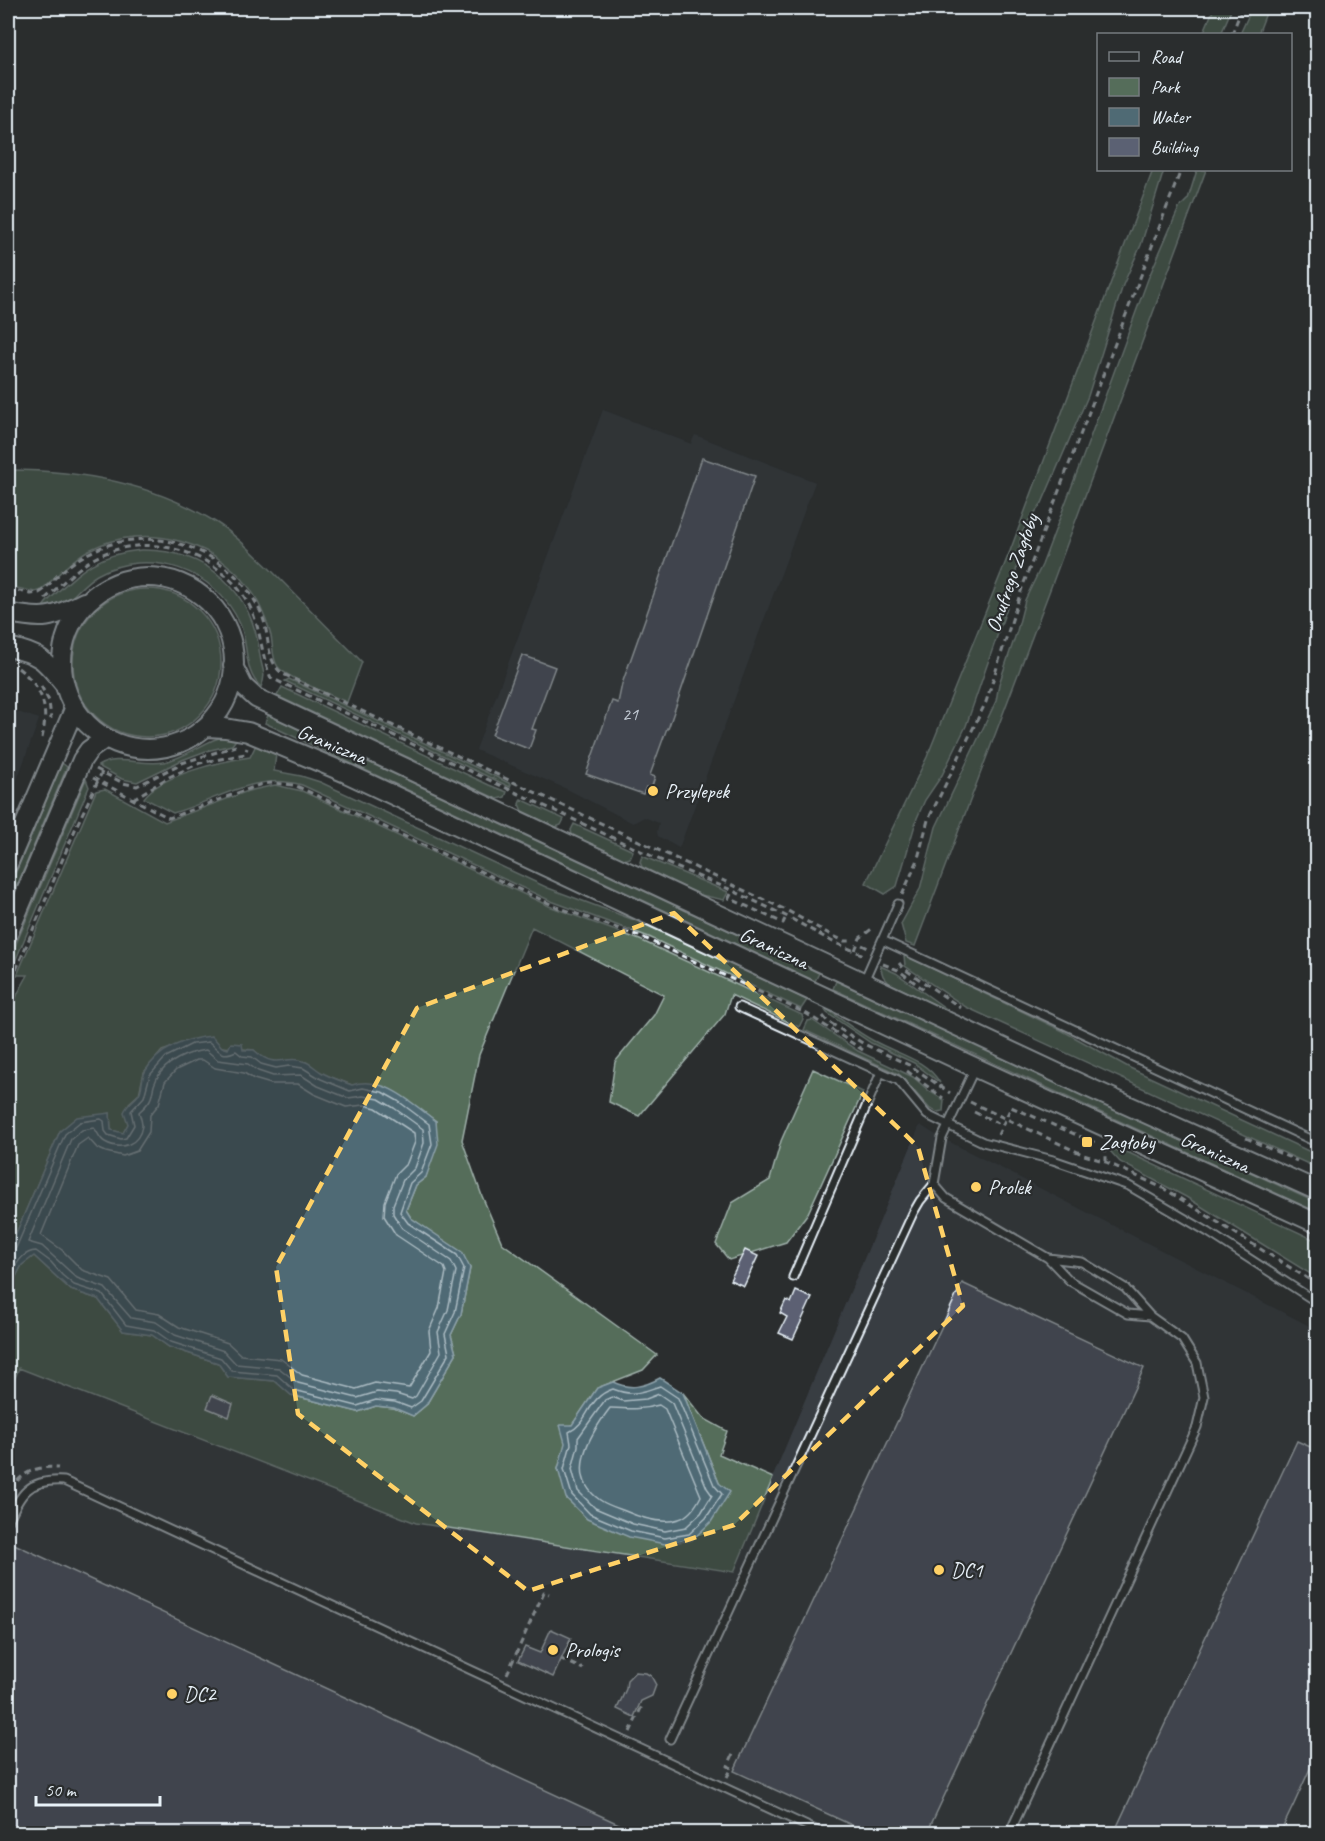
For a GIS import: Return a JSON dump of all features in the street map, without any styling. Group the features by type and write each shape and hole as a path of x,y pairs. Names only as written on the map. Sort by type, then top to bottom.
{"main road":[{"path":"8,613 36,618 49,617 85,601 95,592 119,580 135,576 153,576 191,588 215,610 226,629 233,666 227,699 219,714 207,728 181,743 148,749 131,747 106,738 92,728 82,719 64,684 39,656 8,647"},
{"path":"64,684 61,660 65,640 70,625 85,601"},
{"name":"Graniczna","path":"233,666 243,686 256,698 1317,1191"},
{"path":"8,864 75,707"},
{"name":"Graniczna","path":"207,728 249,732 346,773 976,1068 1317,1224"},
{"path":"8,934 82,760 89,750 106,738"}],"lane":[{"path":"863,982 898,904"},
{"path":"882,940 1317,1143"},
{"path":"739,1007 898,1080 927,1115 983,1143 1053,1160 1129,1186 1208,1232 1317,1303"},
{"path":"670,1739 913,1212 934,1184 942,1138 976,1068"},
{"path":"793,1277 881,1072"},
{"path":"934,1184 946,1198 1048,1258 1070,1281 1128,1314 1150,1316"},
{"path":"1009,1833 1197,1427 1204,1396 1197,1363 1182,1339 1150,1316 1125,1288 1082,1262 1048,1258"},
{"path":"8,1522 18,1500 25,1491 36,1483 50,1480 64,1481 824,1833"}],"path":[{"path":"1232,33 1242,8"},
{"name":"Onufrego Zagłoby","path":"898,904 917,862 928,820 987,702 1022,588 1181,171"},
{"path":"8,588 30,596 44,591 64,569 81,558 117,542 149,539 172,541 199,550 222,565 248,591 262,615 274,666 281,676 788,912 843,941 853,941"},
{"path":"39,604 75,570 96,557 112,551 153,545 195,556 230,579 247,601 262,639 264,659 271,678 673,866 732,890 833,942 873,959"},
{"path":"16,667 32,681 42,698 46,717 40,743"},
{"path":"134,799 169,777 200,763 244,754 250,741"},
{"path":"8,988 102,772"},
{"path":"93,777 169,818 262,784 294,785 556,907 642,937 807,1014"},
{"path":"731,894 729,898 783,923 784,919"},
{"path":"898,962 903,968 967,1011"},
{"path":"821,1013 827,1021 864,1044 910,1066 946,1092 1084,1155 1106,1162 1104,1146"},
{"path":"974,1112 1002,1125"},
{"path":"1239,1135 1299,1162"},
{"path":"502,1684 544,1592 549,1594"},
{"path":"561,1659 583,1669"},
{"path":"626,1741 642,1706"},
{"path":"722,1786 732,1768 728,1766 734,1752"}],"highlighted area":[{"path":"674,913 918,1147 963,1306 734,1525 528,1591 298,1414 276,1267 417,1008"}],"shaded area":[{"path":"603,410 691,444 695,435 815,482 679,848 658,836 659,823 644,817 633,823 567,789 476,750"},
{"path":"8,709 39,719 8,805"},
{"path":"920,1125 1317,1330 1317,1833 8,1834 8,1395 19,1368 416,1523 733,1572"}],"green space":[{"path":"1214,8 1232,8 1221,33 1203,33"},
{"path":"1252,8 1268,8 1258,33 1240,33"},
{"path":"1153,171 1164,171 1141,245 1123,285 1088,396 1042,503 1021,535 1014,587 966,726 942,775 925,800 917,818 897,886 885,894 866,883 927,757 1010,551"},
{"path":"1197,171 1206,171 915,946 906,943 901,924 920,889 936,827 996,701 999,684 1025,600 1042,565 1148,279 1179,208 1188,199"},
{"path":"8,470 89,476 116,482 168,498 217,523 244,544 362,662 347,702 282,671 275,660 265,617 256,598 242,579 204,550 182,542 158,537 135,537 111,541 82,554 41,590 35,592 8,586"},
{"path":"141,550 186,557 206,566 223,578 237,594 248,612 256,633 264,675 261,687 251,674 243,632 229,605 215,589 179,568 138,563 117,567 97,575 63,604 41,612 52,597 92,564 113,555"},
{"path":"147,589 175,595 199,611 215,635 221,663 215,691 199,715 175,731 147,737 119,731 95,715 79,691 73,663 79,635 95,611 119,595"},
{"path":"289,679 511,784 510,787 285,681"},
{"path":"282,687 507,792 505,797 497,799 277,696"},
{"path":"268,715 819,973 815,981 265,723"},
{"path":"225,736 238,737 232,745 182,760 137,782 122,779 98,766 113,761 156,763 173,760"},
{"path":"256,745 276,754 274,771 320,782 548,888 642,923 807,1000 801,1009 649,937 551,901 302,785 268,782 252,785 173,813 144,798 163,782 192,770 250,757"},
{"path":"62,763 67,767 8,907 8,891"},
{"path":"86,779 89,787 8,978 8,963"},
{"path":"275,785 302,791 549,906 640,940 802,1015 803,1019 799,1027 731,995 725,1014 639,1116 609,1102 615,1062 654,1015 664,995 532,927 479,1055 462,1140 502,1243 657,1355 643,1370 597,1388 572,1425 558,1469 719,1483 683,1393 703,1418 727,1431 719,1454 773,1478 734,1572 416,1523 19,1368 8,1395 8,1282 12,1284 22,1265 34,1256 71,1290 98,1299 123,1331 152,1335 169,1347 218,1363 228,1377 275,1381 291,1395 358,1412 376,1406 394,1408 413,1416 426,1405 456,1354 451,1335 461,1314 470,1268 434,1234 411,1218 406,1210 416,1185 426,1177 436,1121 384,1087 352,1085 323,1074 306,1062 289,1060 277,1063 263,1059 254,1050 174,1047 162,1051 144,1072 139,1094 129,1103 128,1124 123,1133 111,1130 110,1113 60,1131 8,1252 8,1019 28,975 17,975 96,791 105,789 165,822 248,791"},
{"path":"521,799 564,819 561,825 556,827 522,811 519,804"},
{"path":"574,824 633,851 630,858 625,860 572,835 571,830"},
{"path":"642,856 728,892 724,900 701,895 642,867 640,862"},
{"path":"904,955 1063,1031 1130,1068 1317,1155 1317,1168 966,1007 905,966"},
{"path":"880,966 896,973 955,1015 889,983 883,976"},
{"path":"836,981 1317,1203 1317,1212 833,989"},
{"path":"827,1009 883,1046 927,1068 940,1083 914,1063 871,1043 827,1013 825,1010"},
{"path":"812,1020 858,1051 913,1077 944,1100 943,1111 937,1112 930,1109 899,1074 804,1030 808,1021"},
{"path":"813,1069 863,1092 808,1213 786,1242 729,1260 716,1244 732,1203 770,1180 781,1141"},
{"path":"1111,1149 1129,1153 1317,1241 1317,1278 1186,1197 1120,1162 1110,1151"}],"water":[{"path":"212,1036 222,1047 228,1049 231,1043 242,1044 243,1050 254,1050 269,1060 292,1059 306,1062 325,1074 352,1085 363,1083 386,1087 397,1092 436,1121 438,1144 426,1177 416,1185 406,1210 411,1218 462,1252 470,1268 461,1314 451,1335 456,1354 426,1405 413,1416 394,1408 376,1406 358,1412 291,1395 275,1381 228,1377 218,1363 169,1347 152,1335 123,1331 98,1299 71,1290 34,1256 22,1265 12,1284 8,1282 8,1252 60,1131 77,1117 110,1113 111,1130 123,1133 128,1124 124,1112 139,1094 144,1074 157,1057 183,1042"},
{"path":"660,1378 683,1393 719,1483 730,1492 711,1522 692,1540 665,1544 629,1537 587,1519 566,1498 558,1469 565,1443 560,1425 572,1425 597,1388 613,1382 625,1386 637,1386"}],"building":[{"path":"702,458 755,476 650,775 655,777 651,789 646,787 643,794 586,774 612,701 618,703 622,684"},
{"path":"522,655 555,667 532,729 536,730 529,749 492,735"},
{"path":"745,1250 758,1256 744,1286 730,1280"},
{"name":"DC1","path":"962,1283 1144,1368 927,1833 869,1833 734,1771"},
{"path":"796,1291 812,1298 793,1339 779,1333 787,1317 780,1313 786,1300 791,1303"},
{"path":"212,1395 233,1404 229,1417 207,1408"},
{"path":"1297,1441 1317,1450 1317,1753 1294,1804 1280,1833 1114,1833"},
{"name":"DC2","path":"12,1543 638,1833 8,1833 8,1554"},
{"name":"Prologis","path":"551,1629 571,1638 553,1677 518,1661 525,1647 540,1653"},
{"path":"635,1672 651,1676 656,1685 652,1696 641,1701 634,1717 617,1709 626,1689 627,1680"}],"place":[{"name":"Przylepek","path":"653,791"},
{"name":"Zagłoby","path":"1087,1142"},
{"name":"Prolek","path":"976,1187"},
{"name":"DC1","path":"939,1570"},
{"name":"Prologis","path":"553,1650"},
{"name":"DC2","path":"172,1694"}]}
